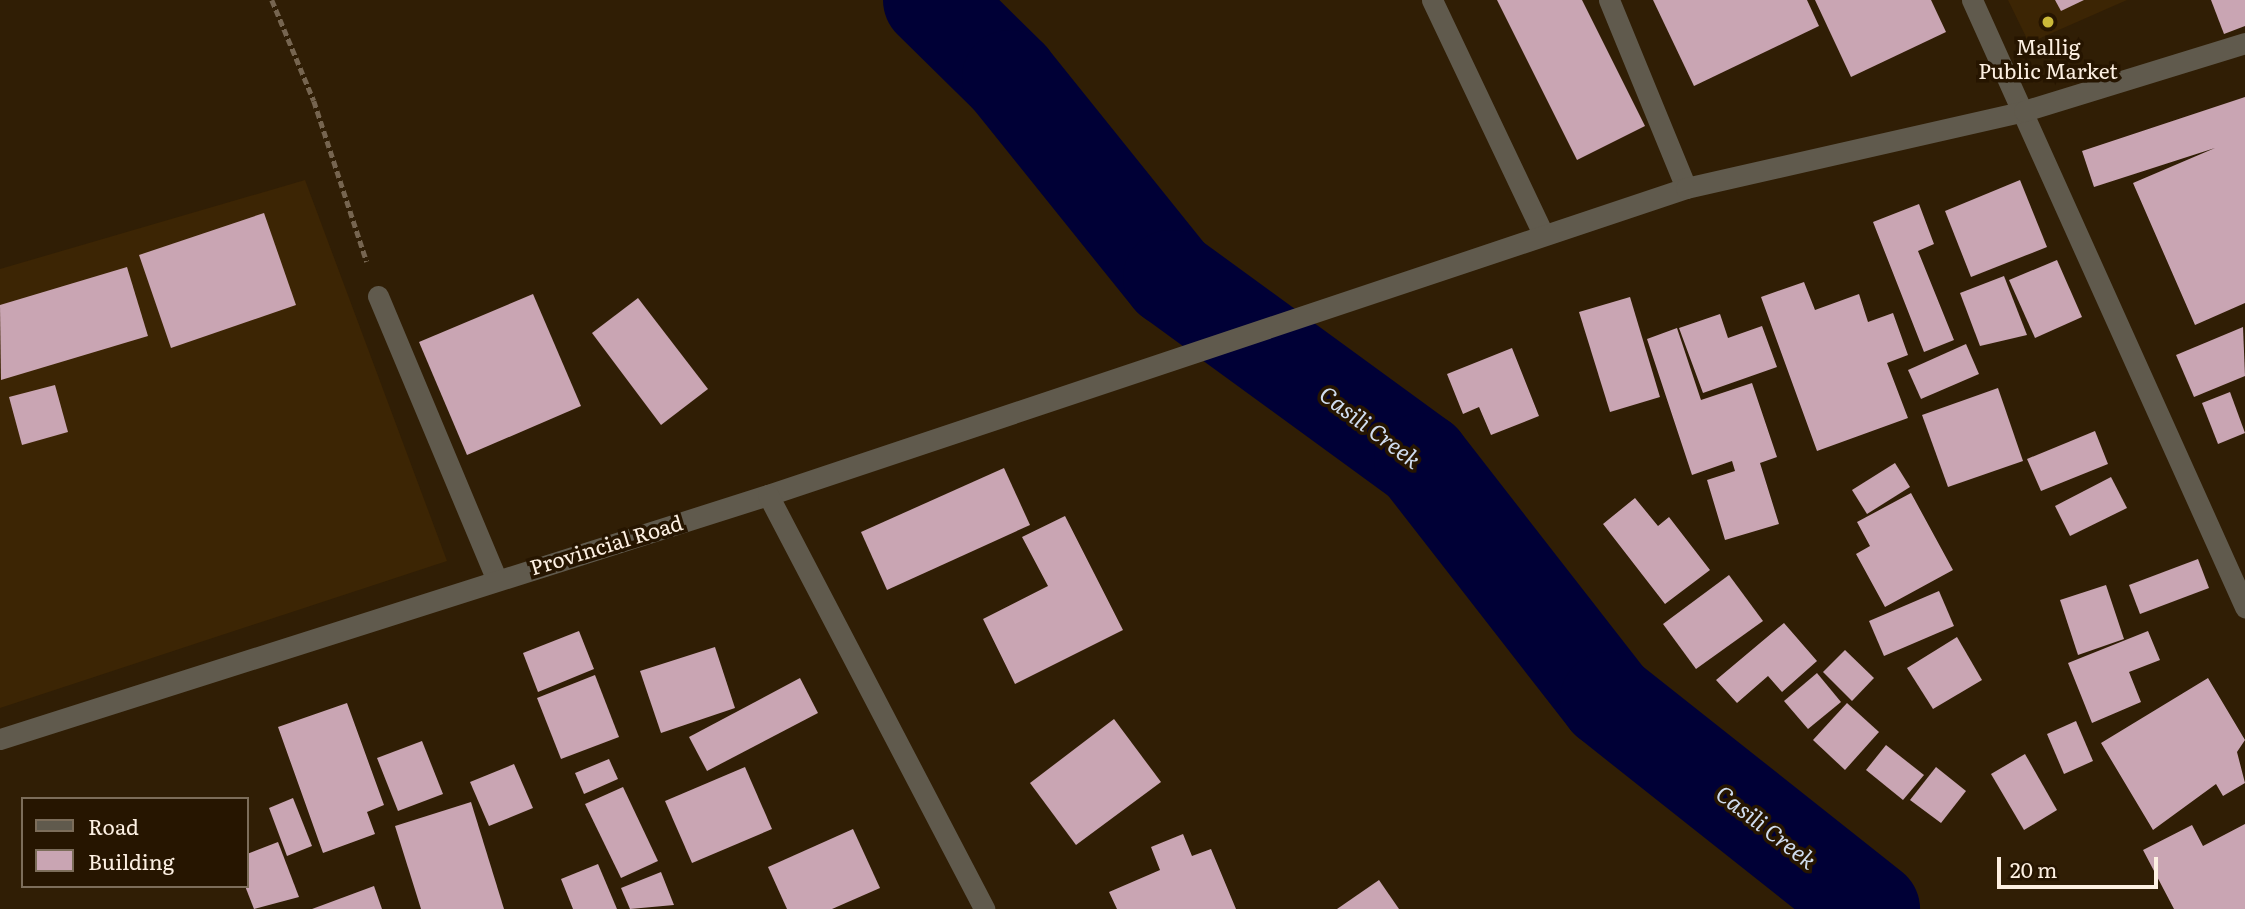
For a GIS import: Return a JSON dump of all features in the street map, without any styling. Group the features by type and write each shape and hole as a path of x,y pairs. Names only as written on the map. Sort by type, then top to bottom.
{"street":[{"path":"1432,0 1542,232"},
{"path":"1609,0 1686,188"},
{"path":"1972,0 2245,607"},
{"name":"Provincial Road","path":"0,740 496,578 768,495 1542,232 1686,188 2024,111 2245,43"},
{"path":"378,296 496,578"},
{"path":"768,495 984,909"}],"path":[{"path":"272,0 314,101 378,296"}],"shaded area":[{"name":"Mallig Public Market","path":"2008,0 2127,0 2029,43"},
{"path":"305,180 447,561 0,708 0,269"}],"building":[{"path":"1497,0 1582,0 1645,126 1577,160"},
{"path":"1653,0 1807,0 1819,26 1694,86"},
{"path":"1815,0 1931,0 1946,32 1851,77"},
{"path":"2055,0 2084,0 2061,11"},
{"path":"2211,0 2245,0 2245,26 2224,34"},
{"path":"2245,97 2245,303 2195,325 2133,183 2215,148 2094,187 2082,151"},
{"path":"2020,180 2047,247 1971,277 1945,211"},
{"path":"1919,204 1934,244 1918,251 1954,340 1924,352 1873,222"},
{"path":"264,213 296,305 171,348 139,255"},
{"path":"2057,260 2082,317 2035,338 2009,280"},
{"path":"127,267 148,336 1,380 0,305"},
{"path":"2004,276 2027,335 1980,346 1960,293"},
{"path":"1804,282 1815,310 1859,294 1868,322 1893,313 1908,355 1887,363 1908,418 1817,451 1761,297"},
{"path":"533,294 581,406 467,455 419,342"},
{"path":"1630,297 1660,397 1610,412 1579,312"},
{"path":"638,298 708,389 661,425 592,333"},
{"path":"1720,314 1728,338 1762,326 1777,367 1703,393 1679,328"},
{"path":"2243,327 2245,376 2194,397 2176,355"},
{"path":"1677,328 1701,400 1752,383 1777,457 1760,463 1779,524 1725,540 1707,480 1735,471 1732,461 1692,475 1647,339"},
{"path":"1966,344 1979,374 1921,399 1908,370"},
{"path":"1512,348 1539,416 1491,435 1479,407 1463,414 1447,374"},
{"path":"55,385 68,432 22,445 9,397"},
{"path":"1998,388 2023,461 1948,487 1922,415"},
{"path":"2230,392 2245,433 2218,444 2202,403"},
{"path":"2095,431 2108,464 2041,491 2027,459"},
{"path":"1895,463 1910,487 1867,514 1852,490"},
{"path":"1004,468 1030,525 887,590 861,532"},
{"path":"2111,477 2127,508 2070,536 2055,506"},
{"path":"1911,493 1953,570 1885,607 1856,554 1870,546 1857,522"},
{"path":"1635,498 1658,526 1669,517 1710,570 1665,604 1603,524"},
{"path":"1065,516 1123,630 1015,684 983,619 1048,586 1022,537"},
{"path":"2198,559 2209,588 2140,614 2129,585"},
{"path":"1729,575 1763,621 1696,669 1663,624"},
{"path":"2106,585 2124,639 2078,655 2060,600"},
{"path":"1939,591 1954,626 1884,656 1869,621"},
{"path":"1784,623 1817,661 1782,692 1768,676 1737,703 1716,680"},
{"path":"579,631 594,669 538,692 523,653"},
{"path":"2148,631 2160,660 2129,672 2141,702 2092,723 2068,663"},
{"path":"1957,637 1982,680 1933,709 1907,668"},
{"path":"715,647 735,708 661,733 640,671"},
{"path":"1845,650 1874,678 1852,701 1823,672"},
{"path":"1817,673 1841,702 1808,729 1784,701"},
{"path":"595,675 619,737 561,759 537,698"},
{"path":"800,678 818,713 707,771 689,737"},
{"path":"2208,678 2245,740 2237,752 2245,783 2223,796 2216,784 2153,830 2101,743"},
{"path":"347,703 384,805 367,812 375,834 323,853 278,727"},
{"path":"1847,703 1879,732 1845,770 1813,740"},
{"path":"1114,719 1161,782 1076,845 1030,783"},
{"path":"2076,721 2093,761 2064,774 2047,734"},
{"path":"422,741 443,794 398,811 377,758"},
{"path":"1886,745 1924,775 1903,800 1866,770"},
{"path":"2025,754 2057,810 2024,830 1991,774"},
{"path":"609,759 618,779 584,794 575,773"},
{"path":"514,764 533,808 489,826 470,782"},
{"path":"745,767 772,829 692,863 665,801"},
{"path":"1936,767 1966,791 1941,823 1910,800"},
{"path":"623,787 658,861 621,878 585,804"},
{"path":"293,798 312,846 287,856 269,808"},
{"path":"471,802 504,909 421,909 395,826"},
{"path":"2245,824 2245,909 2174,909 2143,850 2192,825 2203,846"},
{"path":"853,829 880,888 832,909 787,909 768,867"},
{"path":"1183,834 1192,856 1211,849 1236,909 1117,909 1109,892 1160,870 1151,847"},
{"path":"278,842 299,897 254,909 246,888 248,888 248,854"},
{"path":"598,864 617,909 573,909 561,879"},
{"path":"661,872 674,905 630,909 621,888"},
{"path":"1379,880 1399,909 1337,909"},
{"path":"374,886 382,909 312,909"}],"waterway":[{"name":"Casili Creek","path":"931,0 1010,78 1171,278 1422,461 1608,700 1872,909"}],"place":[{"name":"Mallig Public Market","path":"2048,22"}]}
